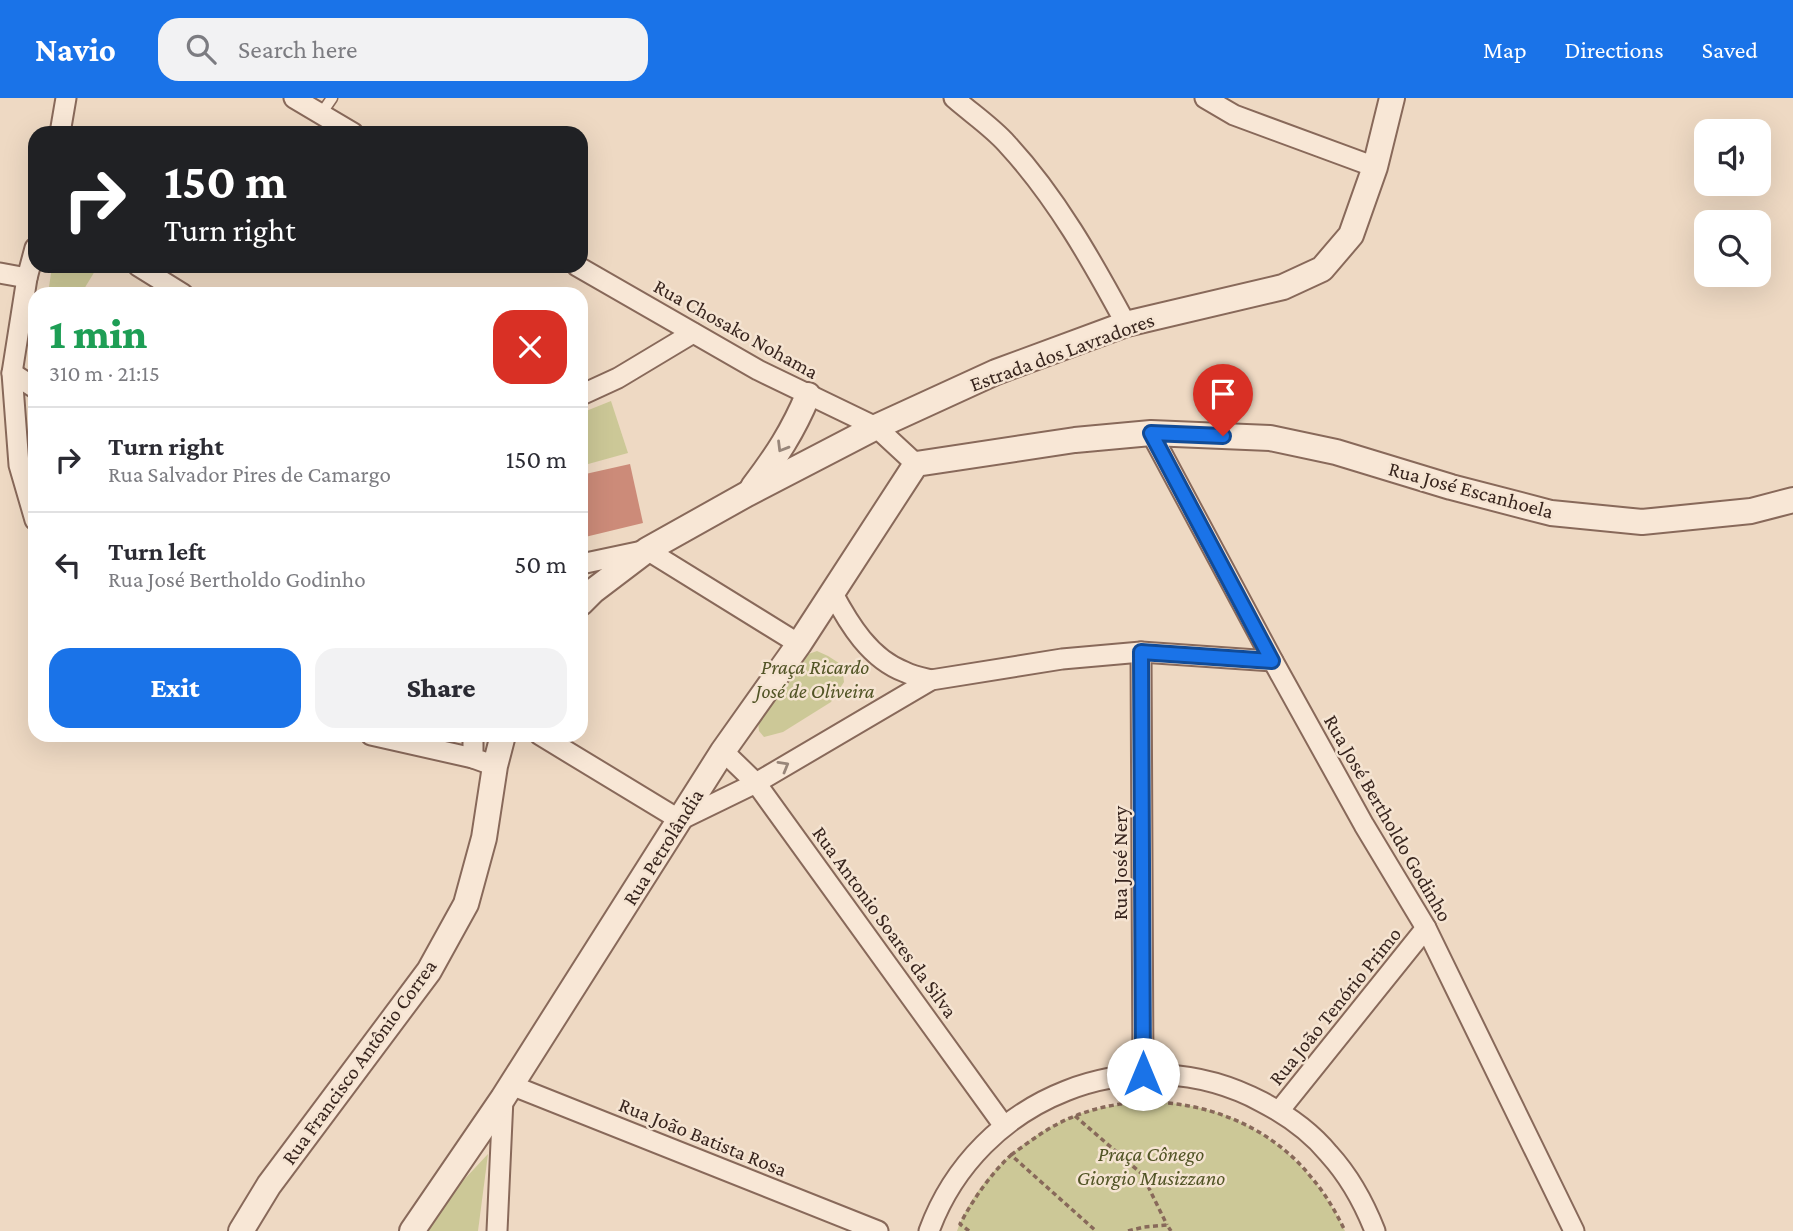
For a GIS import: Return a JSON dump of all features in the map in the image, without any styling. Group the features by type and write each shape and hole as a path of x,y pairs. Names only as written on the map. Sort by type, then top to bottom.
{"street":[{"path":"61,126 66,98"},
{"path":"294,98 327,106 346,126"},
{"path":"954,98 1006,142 1054,201 1102,278 1126,324"},
{"path":"1205,98 1236,107 1375,167"},
{"name":"Estrada dos Lavradores","path":"647,550 876,427 996,372 1126,324 1283,287 1322,269 1351,235 1375,167 1392,98"},
{"name":"Rua Chosako Nohama","path":"588,272 808,396 876,427 916,464"},
{"path":"0,273 27,278"},
{"path":"28,273 12,373 19,466 28,496"},
{"path":"149,273 172,287"},
{"path":"588,392 618,378 693,333"},
{"path":"12,373 28,383"},
{"path":"747,494 776,457 797,422 808,396"},
{"name":"Rua José Escanhoela","path":"916,464 1075,440 1151,433 1270,438 1336,452 1451,487 1551,513 1642,522 1751,511 1793,500"},
{"name":"Rua José Bertholdo Godinho","path":"1151,433 1272,661 1364,825 1426,928 1574,1231"},
{"name":"Rua Petrolândia","path":"412,1231 507,1092 723,751 799,644 916,464"},
{"path":"588,563 647,550 799,644"},
{"path":"588,596 647,550"},
{"path":"832,592 846,618 878,658 903,672 931,680"},
{"path":"552,742 680,820 756,783 931,680 1062,659 1141,652 1272,661"},
{"name":"Rua José Nery","path":"1141,652 1143,1074"},
{"path":"400,742 484,762"},
{"name":"Rua Francisco Antônio Correa","path":"241,1231 269,1185 429,971 466,904 484,838 484,762 476,742"},
{"name":"Rua Francisco Antônio Correa","path":"484,762 498,742"},
{"name":"Rua Antonio Soares da Silva","path":"723,751 756,783 1004,1126"},
{"name":"Rua João Tenório Primo","path":"1279,1111 1426,928"},
{"path":"929,1231 954,1181 976,1151 1004,1126 1029,1108 1056,1094 1113,1077 1143,1074 1214,1082 1248,1094 1279,1111 1305,1130 1328,1152 1348,1177 1376,1231"},
{"path":"497,1231 507,1092"},
{"name":"Rua João Batista Rosa","path":"507,1092 878,1231"}],"path":[{"path":"969,1231 960,1224 995,1170 1046,1130 1075,1116 1106,1106 1170,1102 1202,1108 1232,1118 1256,1130 1287,1152 1310,1175 1329,1201 1345,1231"},
{"path":"1075,1116 1142,1174 1171,1231"},
{"path":"1012,1155 1096,1231"},
{"path":"1128,1231 1167,1225"}],"green space":[{"path":"51,273 94,273 85,287 49,287"},
{"path":"611,401 628,453 588,464 588,410"},
{"name":"Praça Ricardo José de Oliveira","path":"817,651 842,665 844,682 831,702 783,732 764,737 759,731 757,712 800,657"},
{"name":"Praça Cônego Giorgio Musizzano","path":"1138,1102 1170,1103 1199,1108 1252,1128 1296,1161 1315,1182 1345,1231 957,1231 976,1194 989,1177 1020,1147 1055,1125 1082,1113"},
{"path":"488,1154 478,1231 416,1231"}],"building":[{"path":"630,464 643,523 588,536 588,473"}],"route":[{"path":"1143,1074 1141,652 1272,661 1151,433 1223,436"}]}
